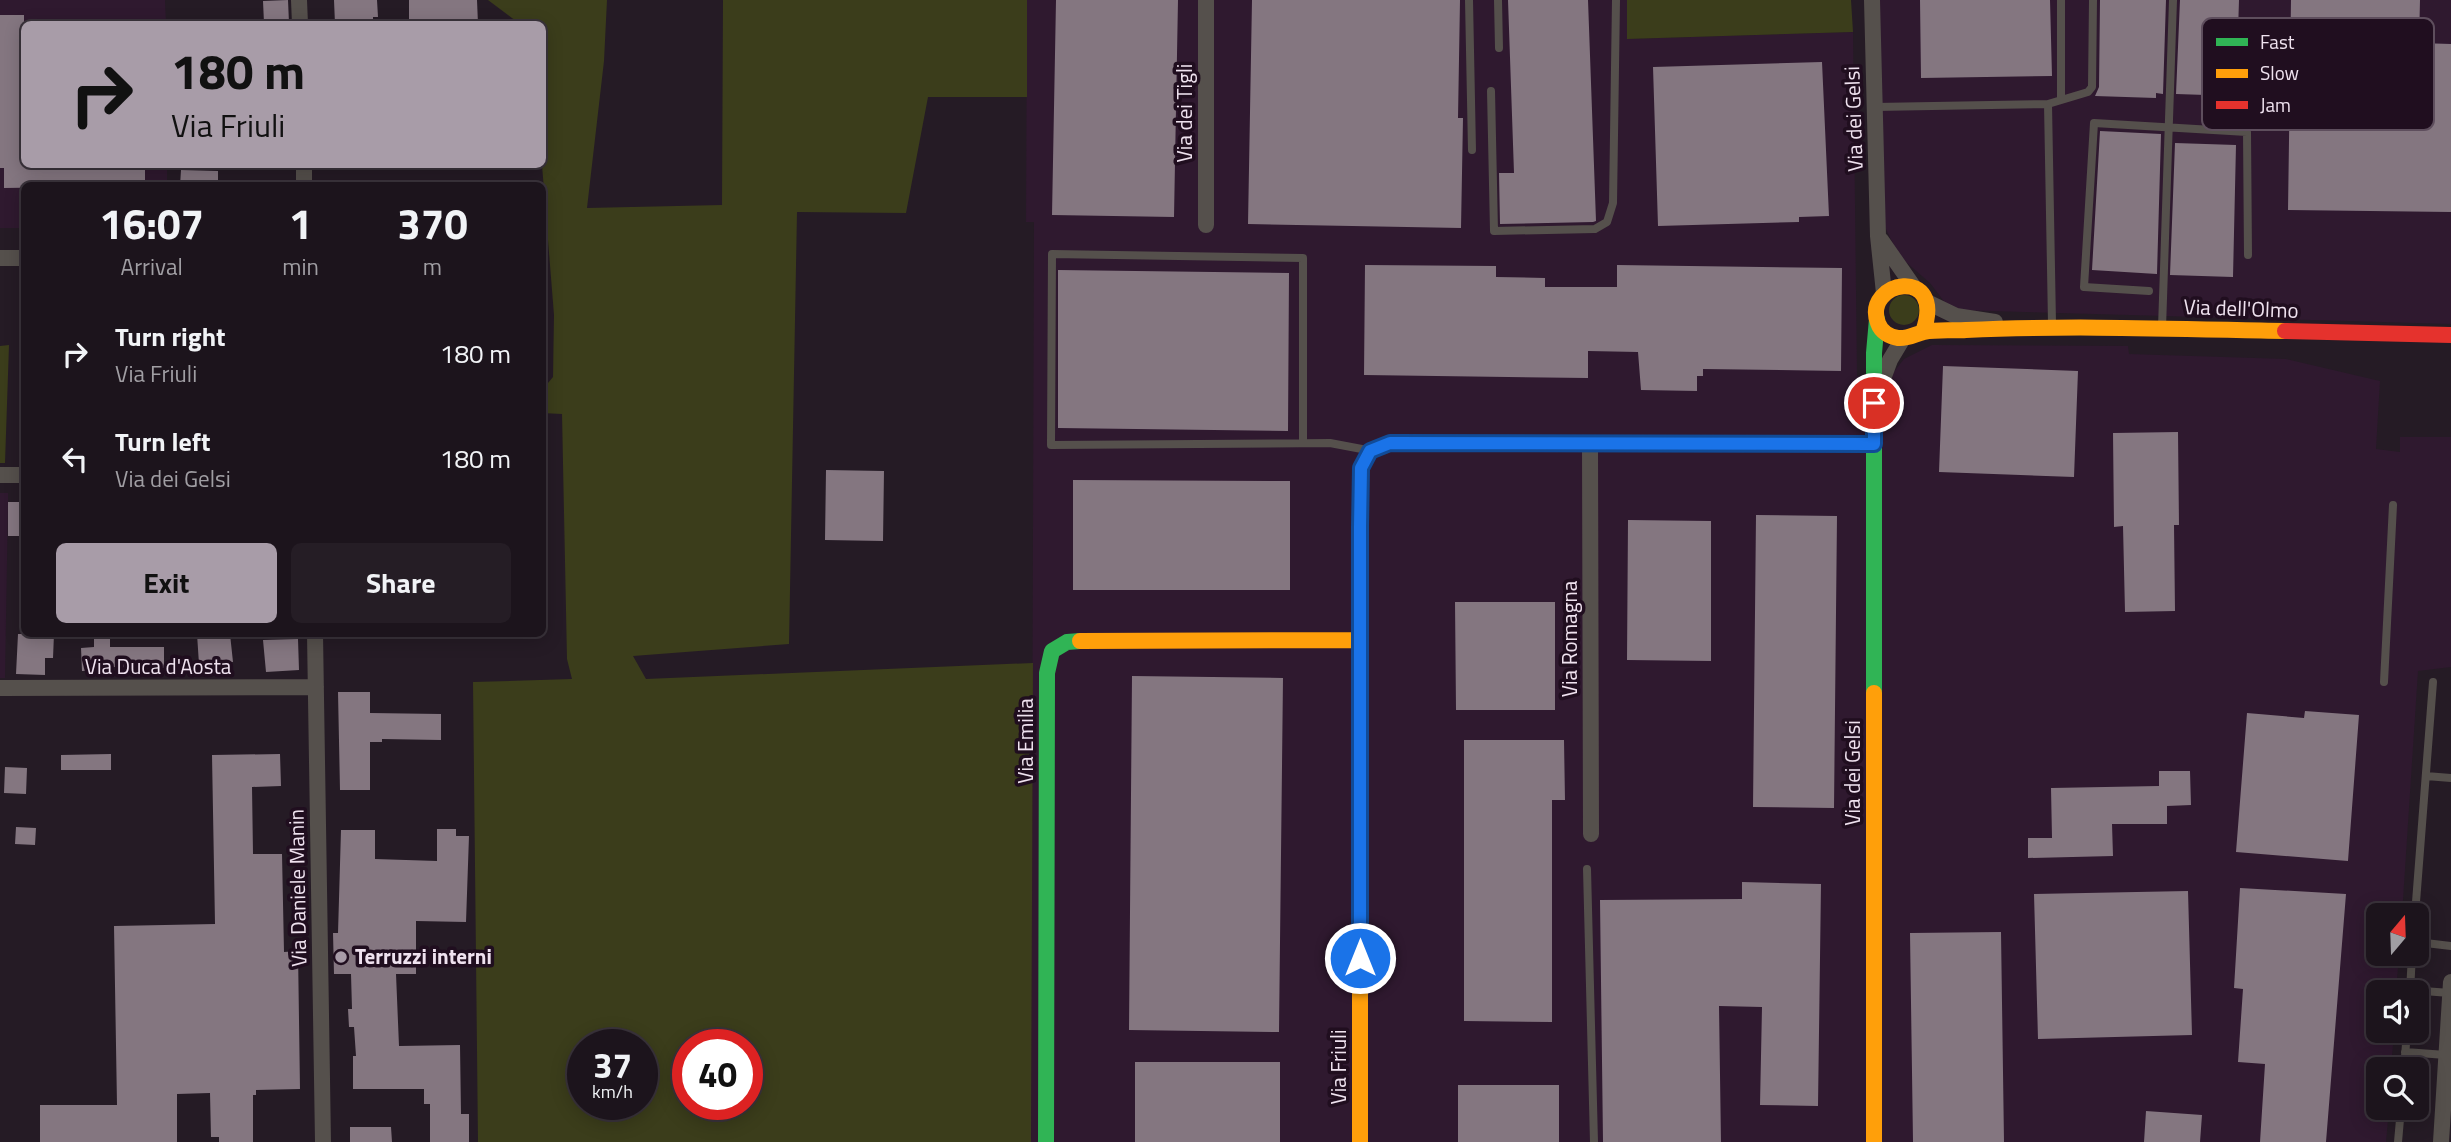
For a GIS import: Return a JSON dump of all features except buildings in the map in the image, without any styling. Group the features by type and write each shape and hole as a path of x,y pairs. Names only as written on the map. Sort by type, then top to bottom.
{"street":[{"path":"299,0 300,21"},
{"name":"Via dei Tigli","path":"1206,0 1206,225"},
{"name":"Via dei Gelsi","path":"1872,0 1878,236 1884,293"},
{"path":"1878,236 1913,286 1923,293 1929,303 1930,318 1923,332 1902,340 1891,337 1877,319 1877,305 1884,293 1897,285 1913,286"},
{"path":"0,258 21,258"},
{"name":"Via dell'Olmo","path":"1929,303 1956,316 2033,326"},
{"name":"Via dei Gelsi","path":"1874,1142 1874,403 1877,319"},
{"name":"Via dell'Olmo","path":"1923,332 2052,326 2450,336"},
{"path":"1874,403 1890,360 1902,340"},
{"path":"1370,451 1390,443 1874,444"},
{"name":"Via Romagna","path":"1591,444 1591,834"},
{"name":"Via Friuli","path":"1360,1142 1361,468 1370,451"},
{"path":"0,475 21,475"},
{"name":"Via Daniele Manin","path":"315,637 323,1142"},
{"name":"Via Emilia","path":"1046,1142 1047,673 1052,651 1067,642 1107,640 1359,640"},
{"name":"Via Duca d'Aosta","path":"0,688 316,687"},
{"path":"2441,1142 2451,982"}],"lane":[{"path":"1469,0 1472,150"},
{"path":"1498,0 1499,48"},
{"path":"1491,91 1494,231 1595,229 1607,222 1613,204 1616,0"},
{"path":"2061,0 2062,98"},
{"path":"1875,107 2048,104 2088,92 2092,87 2093,0"},
{"path":"2162,328 2173,0"},
{"path":"2048,104 2052,326"},
{"path":"2149,291 2084,287 2090,138 2094,123 2202,130"},
{"path":"2208,130 2247,132 2248,255"},
{"path":"1303,443 1303,258 1052,254 1051,444 1330,443 1370,451"},
{"path":"2384,682 2393,505"},
{"path":"2416,903 2433,682"},
{"path":"2426,776 2451,778"},
{"path":"1587,869 1594,1142"},
{"path":"2429,944 2451,946"},
{"path":"2429,992 2450,993"},
{"path":"2405,1057 2406,1043"},
{"path":"2405,1052 2446,1055"},
{"path":"2398,1142 2400,1120"}],"shaded area":[{"path":"0,0 165,0 166,21 21,21 21,168 167,168 167,182 21,182 21,228 0,228"},
{"path":"1027,0 1627,0 1628,39 1853,32 1857,376 1893,373 1904,359 1932,345 2128,346 2129,354 2286,359 2380,381 2376,449 2400,452 2400,437 2451,437 2451,667 2418,671 2403,903 2366,903 2366,966 2398,966 2397,980 2366,980 2366,1043 2393,1043 2392,1057 2366,1057 2366,1120 2388,1120 2386,1142 1031,1142 1034,222 1026,222"},
{"path":"1878,0 2451,0 2451,324 1956,310 1946,304 1930,283 1899,256 1885,227"},
{"path":"0,493 8,493 5,678 0,678"}],"green space":[{"path":"488,0 607,0 604,61 587,208 722,205 723,0 1027,0 1027,97 928,97 906,213 797,212 789,644 633,656 646,679 1033,663 1031,1142 478,1142 473,682 572,679 567,659 562,414 546,413 546,385 553,377 554,315 546,182 543,182 542,168 546,168 546,21 516,21"},
{"path":"1627,0 1851,0 1853,32 1627,39"},
{"path":"1904,295 1910,296 1918,304 1918,316 1910,324 1904,325 1898,324 1890,316 1889,310 1890,304 1898,296"},
{"path":"9,345 5,463 0,463 0,346"}],"traffic: fast":[{"path":"1874,693 1874,353 1877,319"},
{"path":"1360,611 1361,468 1370,451 1390,443 1874,444"},
{"path":"1046,1142 1047,673 1052,651 1067,642 1080,641"}],"traffic: slow":[{"path":"1923,332 1927,310 1924,296 1915,288 1904,286 1892,289 1882,297 1876,309 1878,323 1886,334 1898,338 1934,331 2046,328 2285,331"},
{"path":"1360,611 1360,1142"},
{"path":"1080,641 1359,640"},
{"path":"1874,693 1874,1142"}],"traffic: jam":[{"path":"2285,331 2451,335"}],"place":[{"name":"Terruzzi interni","path":"341,957"}],"route":[{"path":"1360,958 1361,468 1370,451 1390,443 1874,444 1874,403"}]}
